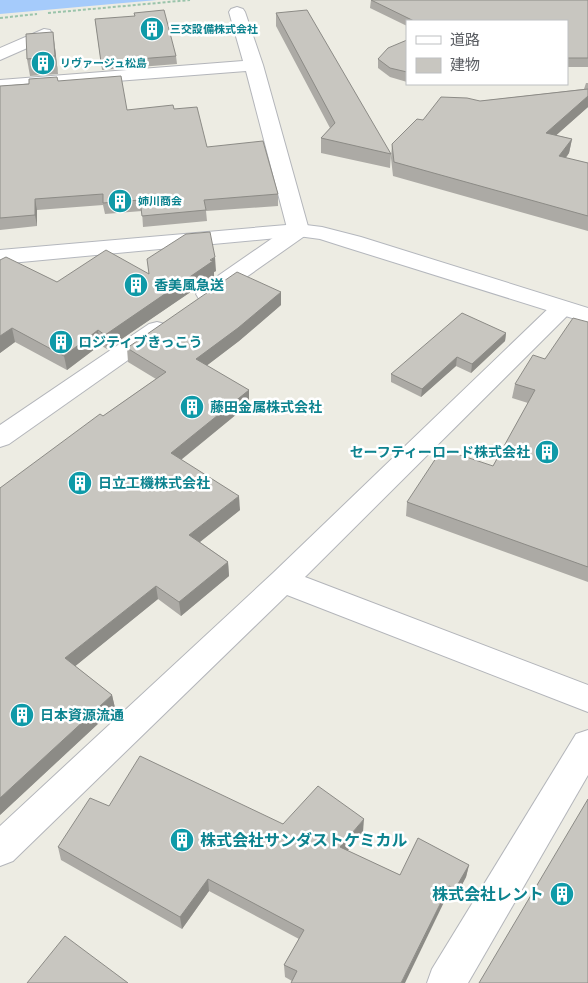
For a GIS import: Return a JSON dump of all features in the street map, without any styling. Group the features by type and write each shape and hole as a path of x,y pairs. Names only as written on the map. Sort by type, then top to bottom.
{"street":[{"path":"237,12 254,65 298,230"},
{"path":"0,39 17,32"},
{"path":"0,55 44,34"},
{"path":"0,85 254,65"},
{"path":"0,438 298,230"},
{"path":"0,257 298,230 322,233 353,242 575,312 283,581 0,849"},
{"path":"283,581 588,699"},
{"path":"446,983 588,744"}],"path":[{"path":"46,13 190,0"},
{"path":"0,18 37,14"}],"water":[{"path":"0,0 157,0 0,14"}],"building":[{"path":"371,0 588,0 588,58 568,58 568,20 412,20"},
{"path":"164,10 176,56 101,62 95,19 135,16 134,13"},
{"path":"307,10 391,154 321,138 335,123 276,13"},
{"path":"53,32 55,56 27,59 26,34"},
{"path":"406,40 406,72 390,68 378,59 388,48"},
{"path":"121,76 127,110 173,105 174,109 197,107 207,147 263,141 278,194 204,200 206,210 142,216 140,200 103,203 103,194 35,199 35,215 0,218 0,86 29,84 29,79 57,77 58,81"},
{"path":"588,89 588,96 546,133 572,139 559,156 588,163 588,216 394,162 392,144 417,119 423,120 441,97 467,98 480,101"},
{"path":"210,232 215,257 210,260 213,261 105,335 98,330 64,356 12,328 0,336 0,260 6,257 57,282 106,250 149,274 147,259 186,234"},
{"path":"237,272 281,292 238,328 196,359 249,390 171,453 239,496 189,535 228,562 179,602 156,586 65,658 112,695 0,798 0,488 100,414 103,416 166,372 127,348"},
{"path":"462,313 506,333 472,364 457,357 422,389 391,374"},
{"path":"573,318 588,322 588,567 407,502 442,449 493,466 535,390 515,384 533,355 545,359"},
{"path":"140,756 283,824 318,786 364,819 340,847 400,875 418,838 469,865 455,889 449,886 401,983 291,983 297,971 284,965 304,930 208,879 180,917 58,847 90,798 109,806"},
{"name":"株式会社レント","path":"588,799 588,983 479,983"},
{"path":"65,936 128,983 27,983"}],"place":[{"name":"三交設備株式会社","path":"152,29"},
{"name":"リヴァージュ松島","path":"43,63"},
{"name":"姉川商会","path":"120,201"},
{"name":"香美風急送","path":"136,285"},
{"name":"ロジティブきっこう","path":"61,342"},
{"name":"藤田金属株式会社","path":"192,407"},
{"name":"セーフティーロード株式会社","path":"547,452"},
{"name":"日立工機株式会社","path":"80,483"},
{"name":"日本資源流通","path":"22,715"},
{"name":"株式会社サンダストケミカル","path":"182,840"},
{"name":"株式会社レント","path":"562,894"}]}
